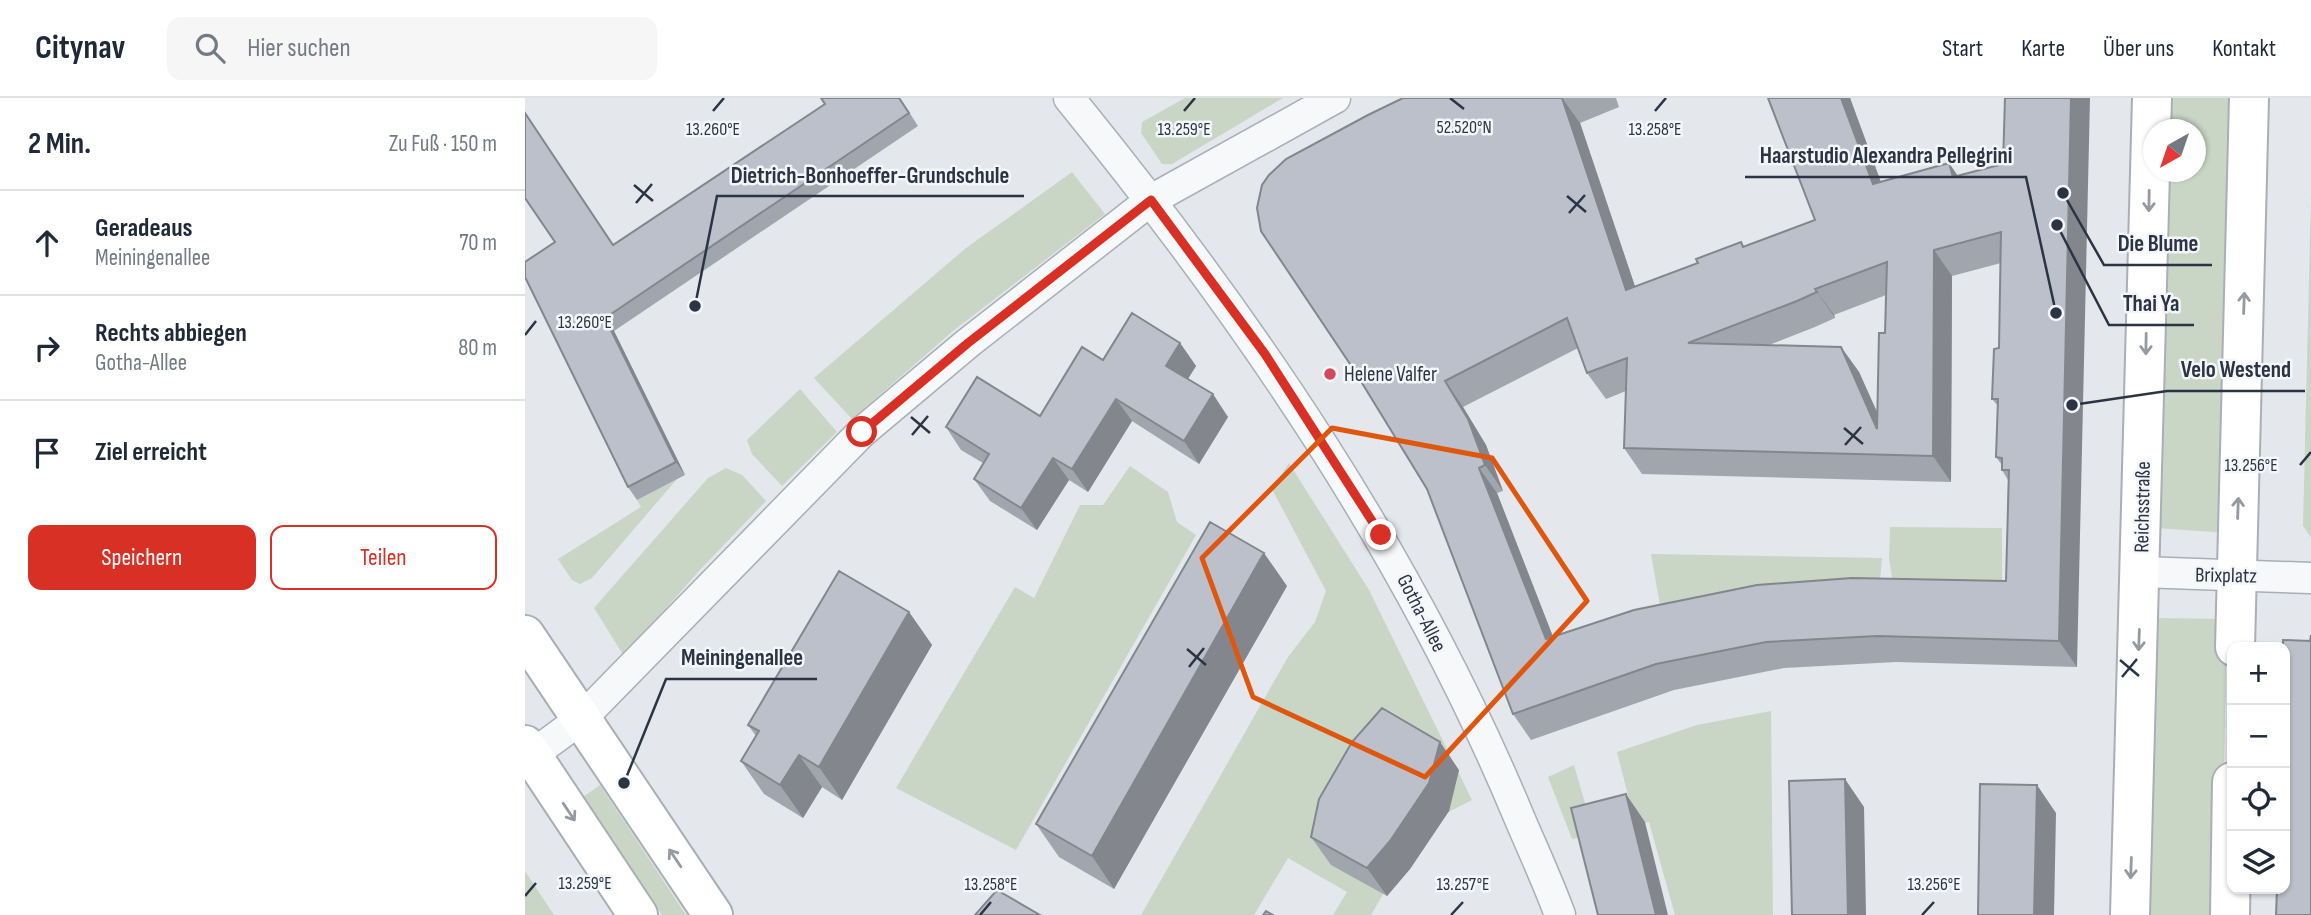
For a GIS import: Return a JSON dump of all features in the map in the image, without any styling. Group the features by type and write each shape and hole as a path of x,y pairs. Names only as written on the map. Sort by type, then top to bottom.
{"main road":[{"name":"Reichsstraße","path":"2130,915 2152,98"},
{"path":"2235,642 2249,98"},
{"path":"525,635 713,915"},
{"path":"528,750 638,915"},
{"path":"2230,915 2231,831"}],"street":[{"name":"Gotha-Allee","path":"1069,98 1151,200 1265,354 1381,535 1494,756 1560,915"},
{"path":"528,750 581,719 862,432 968,343 1151,200 1335,98"},
{"name":"Brixplatz","path":"2141,572 2311,578"}],"highlighted area":[{"path":"1332,428 1492,458 1587,601 1425,777 1253,697 1202,558"}],"green space":[{"path":"1185,98 1283,98 1172,164 1162,164 1141,133 1142,122"},
{"path":"2164,98 2239,98 2228,533 2156,528 2162,182 2206,182 2206,119 2163,119"},
{"path":"1072,172 1105,214 953,331 852,419 814,378 966,248"},
{"path":"2311,195 2311,537 2303,526"},
{"path":"800,389 837,432 782,486 752,454 747,440"},
{"path":"1289,463 1369,590 1472,800 1423,825 1371,915 1333,915 1347,892 1288,858 1254,915 1141,915 1288,657 1315,622 1326,591 1272,489"},
{"path":"1130,466 1168,492 1177,522 1196,535 1016,850 896,788 1015,587 1034,598 1080,505 1103,505"},
{"path":"726,468 742,475 766,501 698,572 624,656 594,608 708,478"},
{"path":"677,479 592,578 580,584 572,580 558,559 641,507 637,500"},
{"path":"1890,527 2002,528 2002,586 1893,584 1889,558"},
{"path":"1651,554 1882,558 1880,580 1661,611"},
{"path":"2153,618 2227,619 2221,915 2146,915"},
{"path":"1771,711 1773,915 1675,915 1649,822 1572,839 1548,777 1574,765 1589,817 1630,803 1617,752 1697,725"},
{"path":"600,785 686,915 662,915 583,797"},
{"path":"525,871 554,915 525,915"}],"building":[{"path":"821,98 899,98 909,113 605,318 676,462 628,487 525,277 525,262 555,242 525,198 525,113 613,245 825,104"},
{"path":"1403,98 1562,98 1626,290 1698,263 1696,259 1741,242 1743,247 1815,220 1768,98 1841,98 1873,184 1949,163 1953,177 2003,164 2005,98 2071,98 2059,641 1877,636 1766,642 1656,664 1513,714 1427,489 1354,370 1261,231 1257,208 1262,185 1269,175 1286,159","holes":["2001,232 1999,348 1994,349 1992,399 1998,399 1996,457 2002,458 2002,470 2009,470 2006,581 1852,578 1757,585 1634,610 1546,639 1479,468 1485,465 1468,419 1445,381 1567,318 1587,373 1627,358 1624,448 1933,456 1934,250","1887,262 1885,333 1879,333 1877,429 1841,347 1688,343 1797,301 1817,292 1815,289"]},
{"path":"1132,313 1180,343 1166,366 1213,394 1184,441 1116,399 1072,469 1053,458 1021,508 974,479 989,454 946,427 977,377 1040,416 1082,347 1103,360"},
{"path":"1210,522 1264,553 1092,856 1036,824"},
{"path":"839,571 909,612 819,767 799,755 780,785 741,761 759,731 748,725"},
{"path":"2311,635 2311,915 2276,915 2277,894 2290,894 2290,642 2283,640 2310,641"},
{"path":"1382,708 1440,742 1429,783 1390,841 1367,868 1311,837 1319,799 1352,742"},
{"path":"1845,779 1848,915 1792,915 1789,781"},
{"path":"1980,784 2037,785 2034,915 1978,915"},
{"path":"1626,794 1656,915 1598,915 1571,808"},
{"path":"997,890 1040,915 975,915"}],"place":[{"name":"Die Blume","path":"2063,193"},
{"name":"Thai Ya","path":"2057,225"},
{"name":"Dietrich-Bonhoeffer-Grundschule","path":"695,306"},
{"name":"Haarstudio Alexandra Pellegrini","path":"2056,313"},
{"name":"Helene Valfer","path":"1330,374"},
{"name":"Velo Westend","path":"2072,405"},
{"name":"Meiningenallee","path":"624,783"}],"route":[{"path":"862,432 968,343 1151,200 1265,354 1325,443 1381,535"}]}
